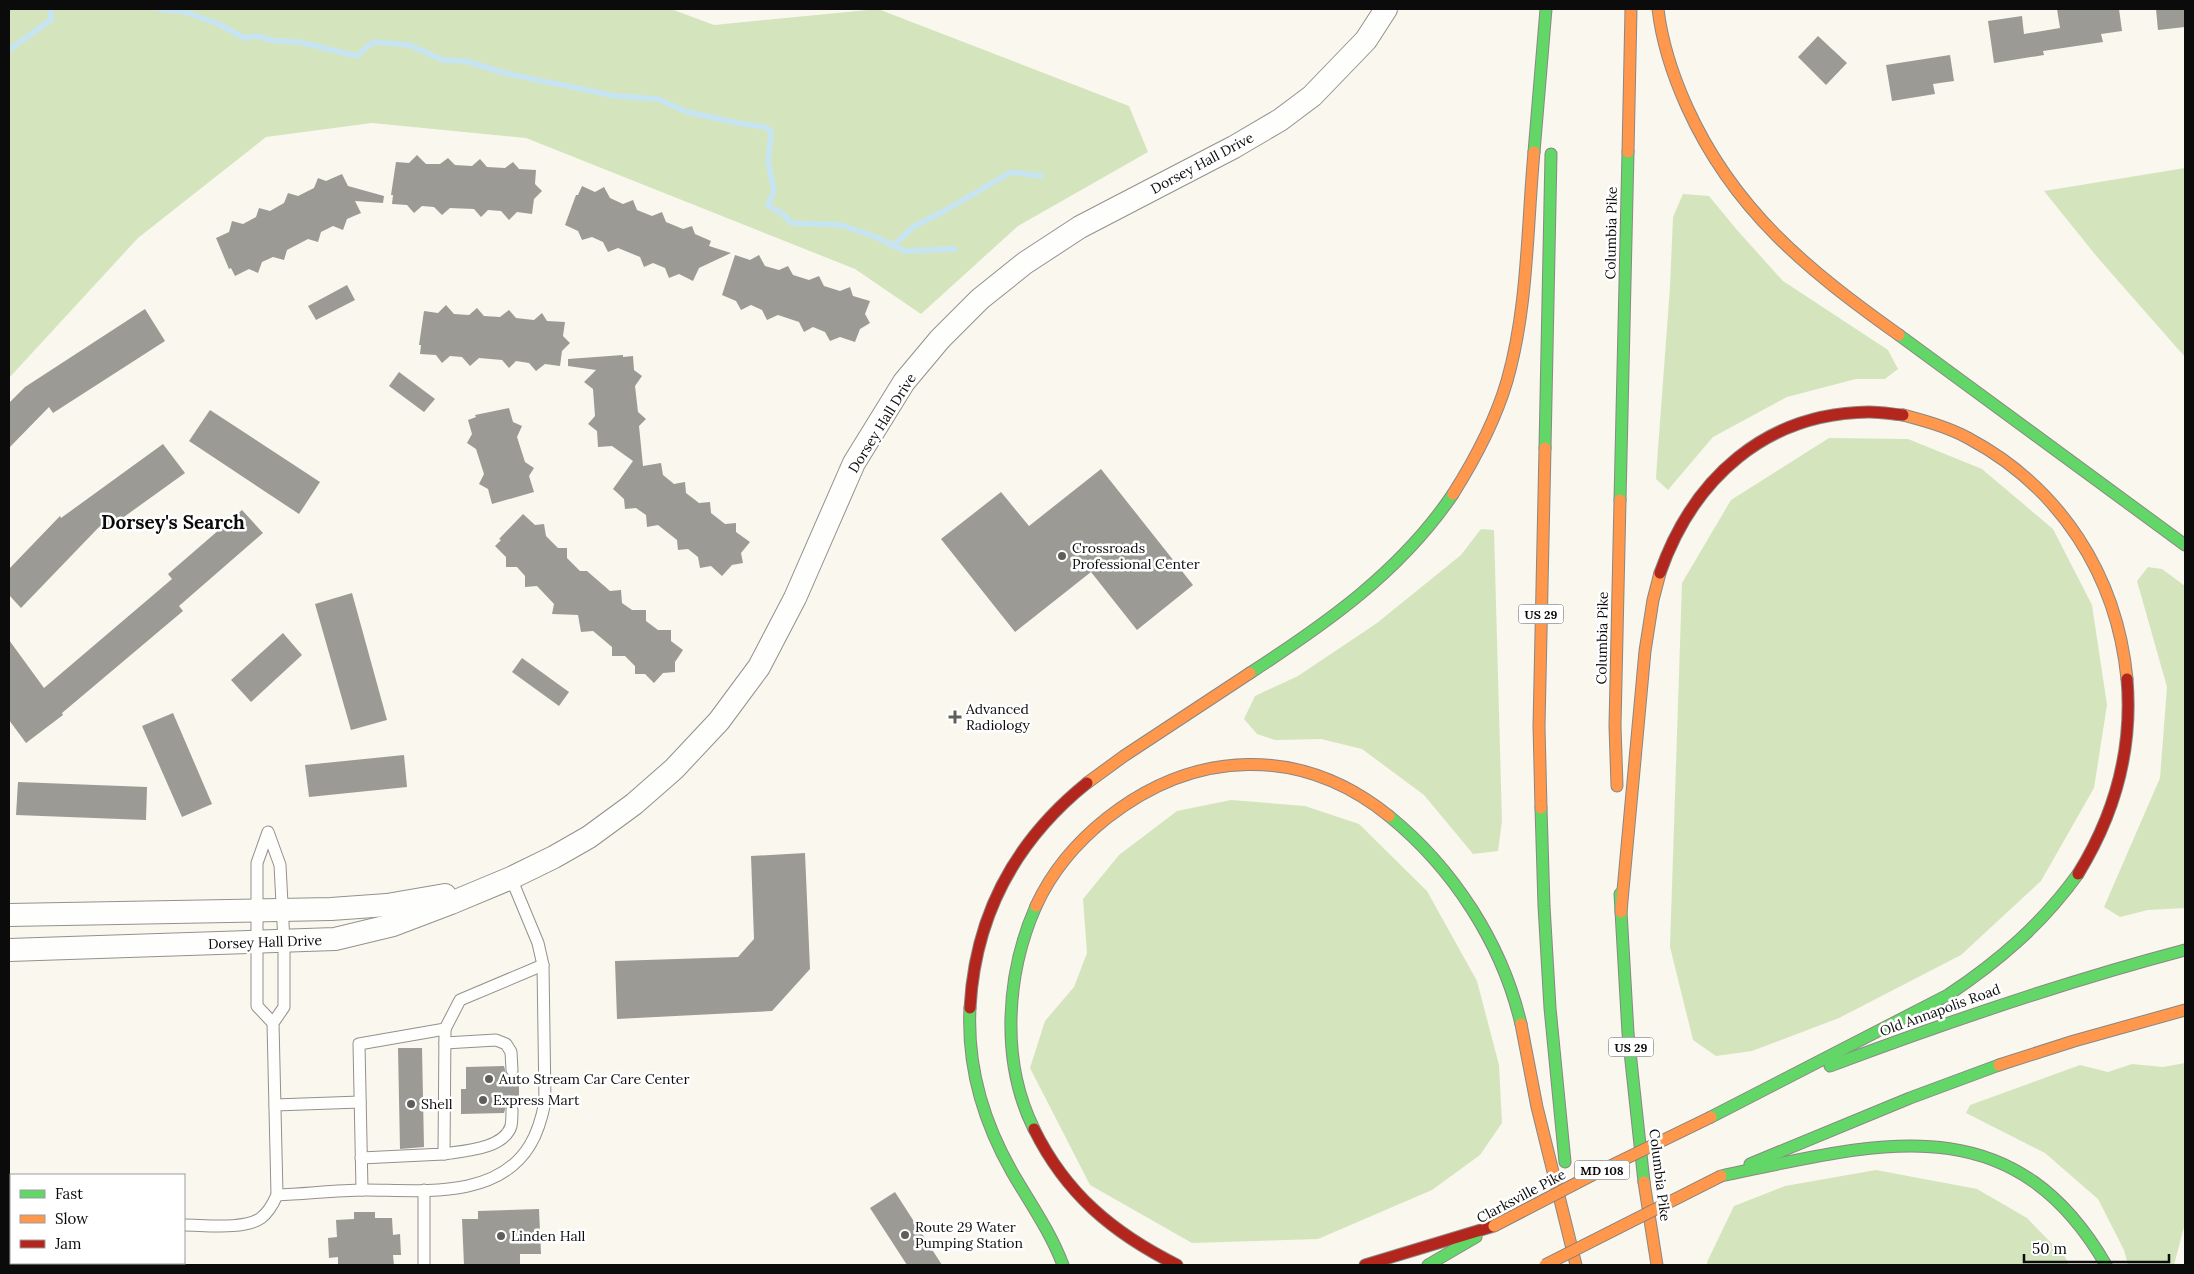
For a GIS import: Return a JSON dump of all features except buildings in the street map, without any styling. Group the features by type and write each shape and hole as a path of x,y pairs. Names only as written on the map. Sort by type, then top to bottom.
{"main road":[{"path":"1063,1265 1044,1221 1002,1155 977,1087 971,1054 970,1028 976,961 984,927 1008,874 1028,842 1048,819 1079,789 1132,750 1360,598 1391,569 1421,536 1452,497 1474,458 1493,418 1510,368 1521,309 1546,9"},
{"path":"1553,68 1554,9"},
{"name":"Columbia Pike","path":"1617,794 1616,716 1631,9"},
{"path":"1658,9 1664,43 1675,78 1706,145 1727,178 1755,214 1780,241 1844,294 2185,545"},
{"name":"US 29","path":"1551,147 1539,726 1544,906 1550,1008 1577,1265"},
{"path":"1620,912 1644,644 1653,598 1666,558 1678,530 1704,490 1721,471 1768,436 1816,418 1840,413 1894,413 1943,425 1964,434 2009,463 2036,486 2060,512 2098,569 2113,609 2122,642 2128,715 2126,748 2119,783 2108,818 2091,852 2071,886 2047,916 2017,945 1981,975 1948,995 1711,1117"},
{"path":"1177,1265 1121,1235 1097,1215 1076,1194 1050,1159 1027,1116 1013,1064 1010,1035 1012,981 1018,950 1036,904 1065,858 1087,834 1123,805 1165,781 1193,771 1225,765 1252,764 1284,767 1310,773 1339,783 1366,798 1391,816 1416,839 1461,893 1497,956 1511,990 1522,1033 1536,1105 1577,1265"},
{"name":"Columbia Pike","path":"1618,814 1620,912 1634,1089 1657,1262"},
{"name":"Old Annapolis Road","path":"1711,1117 1815,1072 1933,1027 2050,988 2185,950"},
{"path":"1545,1265 1721,1176 1839,1125 1960,1079 2065,1044 2185,1010"},
{"name":"Clarksville Pike","path":"1428,1265 1494,1226 1600,1171 1711,1117"},
{"path":"1721,1176 1836,1153 1895,1145 1925,1145 1959,1150 1988,1157 2016,1169 2044,1187 2085,1230 2106,1265"},
{"path":"1365,1265 1494,1226"}],"street":[{"name":"Dorsey Hall Drive","path":"9,950 335,939 393,924 451,903 511,878 554,857 588,837 634,804 674,769 719,721 759,666 795,598 854,463 904,382 940,338 974,305 1025,263 1080,227 1234,147 1286,115 1312,96 1366,40 1386,9"},
{"name":"Dorsey Hall Drive","path":"9,915 283,910 387,905 447,894 511,878"}],"lane":[{"path":"185,1225 242,1225 260,1219 269,1211 277,1195 273,1023 284,1007 284,942 280,865 268,832 257,863 257,1006 273,1023"},
{"path":"277,1195 362,1190 424,1190 482,1184 518,1161 530,1145 540,1124 545,1102 543,965 538,943 511,878"},
{"path":"444,1154 446,1029 460,1000 543,965"},
{"path":"362,1190 359,1044 446,1029"},
{"path":"445,1043 496,1040 506,1044 510,1052 512,1070"},
{"path":"275,1105 360,1102"},
{"path":"361,1158 444,1154 474,1150 502,1139 511,1127 512,1110"},
{"path":"424,1190 424,1265"}],"green space":[{"path":"9,9 671,9 714,25 878,9 1129,106 1148,152 1018,226 921,314 855,269 526,138 372,123 266,137 138,238 9,378"},
{"path":"2185,168 2185,357 2098,258 2044,191"},
{"path":"1683,194 1709,196 1783,281 1888,350 1898,369 1885,379 1856,379 1787,397 1713,437 1668,490 1656,479 1670,287 1673,217"},
{"path":"1829,438 1908,439 1982,469 2053,529 2092,605 2107,705 2094,788 2041,881 1961,955 1839,1018 1752,1051 1716,1056 1693,1040 1670,947 1682,583 1731,500"},
{"path":"1481,529 1494,530 1502,821 1498,851 1473,854 1424,795 1362,749 1321,739 1275,740 1257,734 1244,719 1255,696 1298,676 1377,623 1461,555"},
{"path":"2148,567 2162,569 2185,586 2185,908 2148,910 2120,917 2104,907 2160,778 2167,687 2137,581"},
{"path":"1231,800 1305,806 1359,824 1427,891 1477,981 1499,1065 1502,1123 1480,1155 1432,1190 1318,1239 1192,1243 1090,1185 1030,1068 1045,1021 1074,987 1087,953 1083,899 1119,855 1177,811"},
{"path":"2185,1063 2185,1223 2174,1265 2128,1265 2124,1250 2098,1199 2045,1153 1966,1113 1970,1105 2080,1065 2108,1072 2132,1064 2163,1067"},
{"path":"1876,1170 1977,1189 2027,1218 2065,1257 2069,1265 1707,1265 1734,1206 1785,1186"}],"waterway":[{"path":"9,50 52,19 50,9"},
{"path":"158,9 185,12 219,24 244,38 256,36 275,41 299,42 357,56 373,42 409,45 443,60 465,61 508,74 616,96 658,99 687,112 765,127 771,131 768,161 774,191 768,205 784,215 791,223 841,225 873,236 905,251 955,249"},
{"path":"893,246 913,227 1011,172 1041,176"}],"traffic: fast":[{"path":"1534,152 1546,9"},
{"path":"1620,500 1628,152"},
{"path":"1545,448 1551,154"},
{"path":"1899,335 2185,545"},
{"path":"1250,673 1307,635 1361,594 1410,547 1433,522 1453,494"},
{"path":"1541,808 1550,1008 1565,1162"},
{"path":"1389,816 1434,859 1472,909 1488,936 1501,965 1521,1024"},
{"path":"1711,1117 1948,995 1985,969 2019,940 2050,909 2078,874"},
{"path":"1620,894 1628,1033 1644,1182"},
{"path":"1034,1129 1023,1103 1016,1075 1011,1018 1018,960 1036,906"},
{"path":"1830,1066 2006,1004 2095,975 2185,950"},
{"path":"970,1008 971,1051 974,1072 985,1113 1002,1153 1046,1229 1063,1265"},
{"path":"1750,1164 1910,1098 1999,1065"},
{"path":"1721,1176 1833,1153 1885,1147 1936,1147 1983,1156 2027,1177 2068,1213 2106,1265"},
{"path":"1428,1265 1476,1237"}],"traffic: slow":[{"path":"1628,152 1631,9"},
{"path":"1658,9 1665,47 1682,95 1706,144 1727,177 1751,208 1804,262 1834,287 1899,335"},
{"path":"1453,494 1477,454 1490,426 1507,381 1514,353 1526,268 1534,152"},
{"path":"1903,415 1944,427 1960,434 2001,458 2030,482 2056,508 2078,538 2097,570 2111,604 2121,641 2127,679"},
{"path":"1541,808 1539,726 1545,448"},
{"path":"1617,786 1615,726 1620,500"},
{"path":"1621,912 1645,651 1653,600 1660,573"},
{"path":"1087,783 1124,756 1250,673"},
{"path":"1036,906 1042,893 1067,857 1107,818 1141,795 1176,779 1212,768 1248,764 1284,767 1320,777 1355,793 1389,816"},
{"path":"1999,1065 2074,1041 2185,1010"},
{"path":"1521,1024 1537,1107 1576,1265"},
{"path":"1494,1226 1600,1171 1711,1117"},
{"path":"1545,1265 1721,1176"},
{"path":"1644,1182 1657,1265"}],"traffic: jam":[{"path":"1660,573 1674,539 1692,508 1713,481 1738,458 1766,439 1797,424 1832,415 1869,412 1903,415"},
{"path":"2078,874 2102,828 2119,780 2127,731 2127,679"},
{"path":"970,1008 980,942 990,911 1003,882 1039,830 1087,783"},
{"path":"1034,1129 1047,1152 1076,1192 1112,1225 1154,1253 1177,1265"},
{"path":"1365,1265 1494,1226"}],"place":[{"name":"Crossroads Professional Center","path":"1062,556"},
{"name":"Advanced Radiology","path":"955,717"},
{"name":"Auto Stream Car Care Center","path":"489,1079"},
{"name":"Express Mart","path":"483,1100"},
{"name":"Shell","path":"411,1104"},
{"name":"Route 29 Water Pumping Station","path":"905,1235"},
{"name":"Linden Hall","path":"501,1236"}],"district":[{"name":"Dorsey's Search","path":"173,522"}]}
